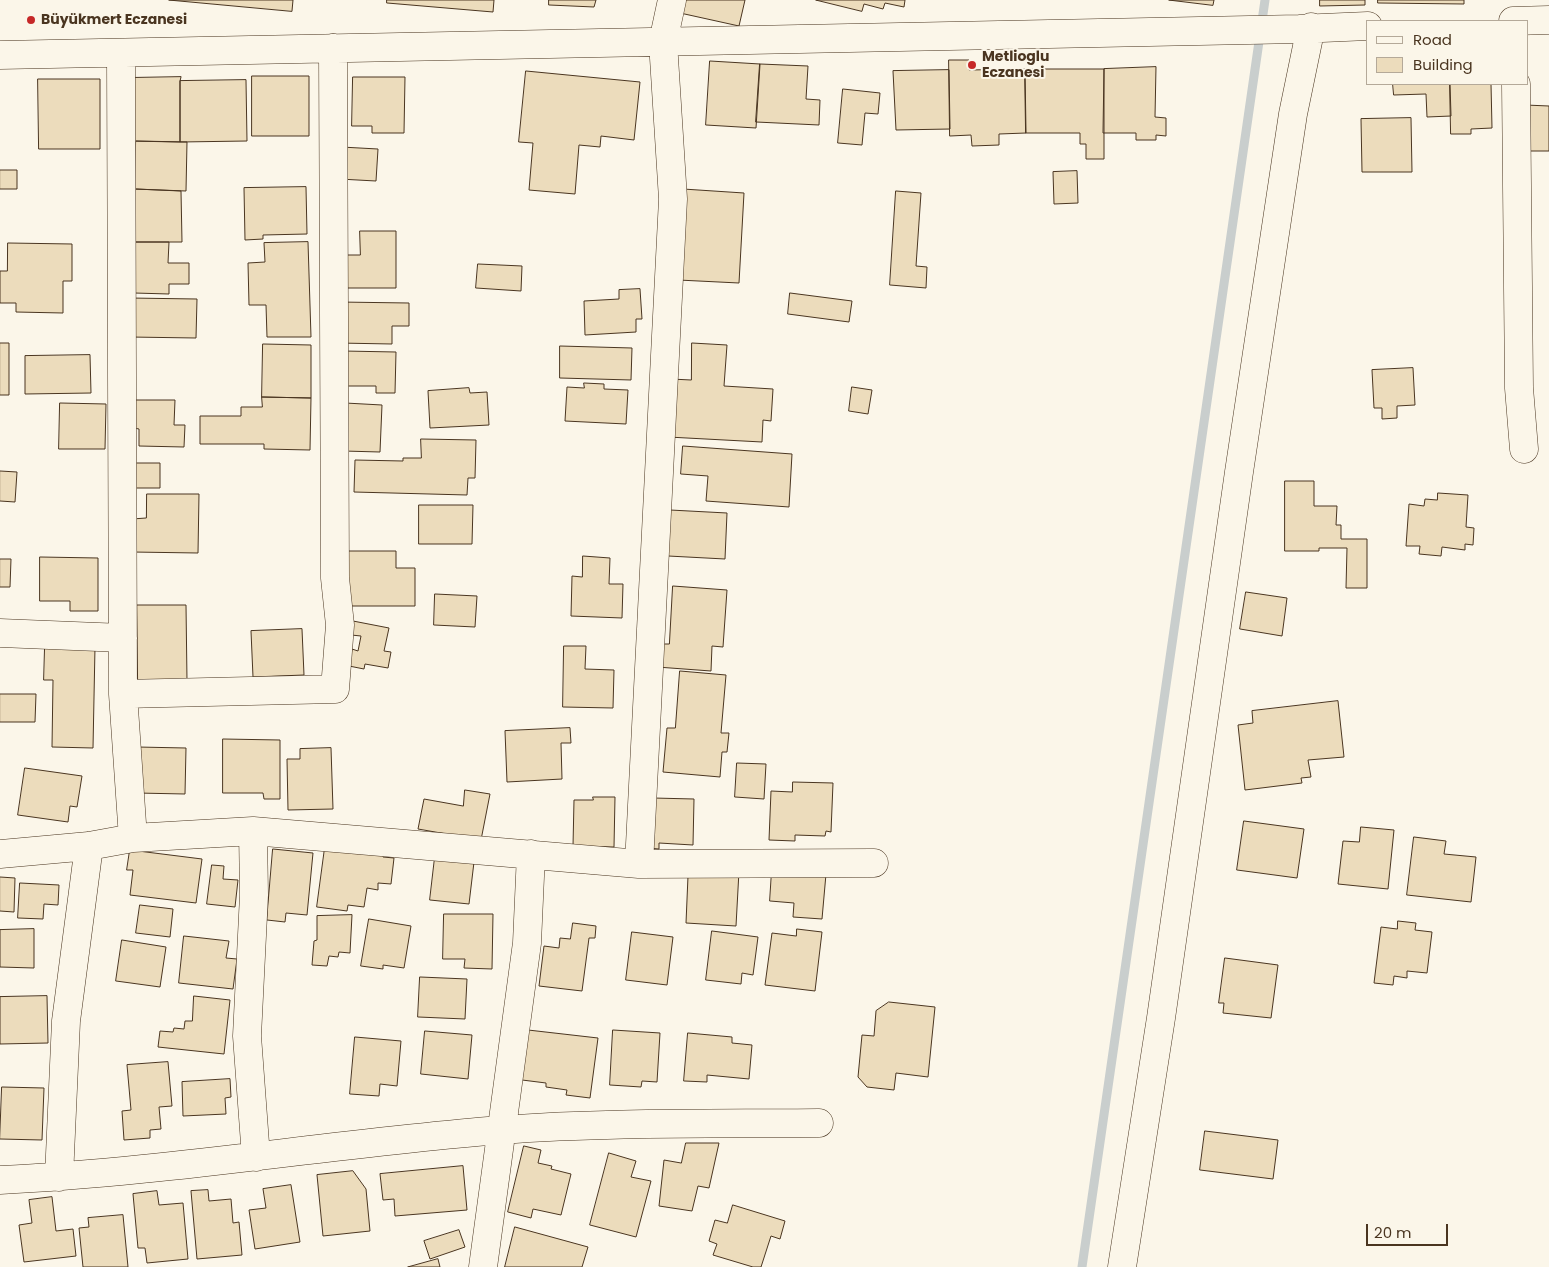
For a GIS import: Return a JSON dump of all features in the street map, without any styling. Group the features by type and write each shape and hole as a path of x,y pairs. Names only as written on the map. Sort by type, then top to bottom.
{"street":[{"path":"639,864 673,199 663,42 672,0"},
{"path":"1529,21 1549,20"},
{"path":"0,55 1366,26"},
{"path":"1122,1267 1161,1018 1305,28"},
{"path":"123,694 335,689 340,625 335,568 333,48"},
{"path":"121,53 123,694 134,838"},
{"path":"1516,85 1519,388 1524,449"},
{"path":"0,633 123,638"},
{"path":"0,854 89,846 134,838 253,831 639,864 874,863"},
{"path":"253,831 254,895 247,1036 256,1157"},
{"path":"59,1177 66,1021 89,846"},
{"path":"483,1267 527,943 531,854"},
{"path":"0,1180 59,1177 502,1130 640,1125 819,1123"}],"building":[{"path":"169,0 293,0 292,11"},
{"path":"387,0 494,0 493,12 387,3"},
{"path":"549,0 596,0 594,7 549,5"},
{"path":"683,0 745,0 739,26 680,13"},
{"path":"816,0 905,0 904,7 885,3 883,9 864,4 862,11"},
{"path":"1169,0 1214,0 1213,5"},
{"path":"1320,0 1365,0 1365,5 1320,6"},
{"path":"1378,0 1464,0 1464,4 1378,3"},
{"path":"949,60 969,60 969,70 1025,69 1026,133 999,134 999,145 972,146 971,135 950,136"},
{"path":"710,61 760,64 756,128 706,125"},
{"path":"760,64 808,66 806,99 820,100 819,125 756,122"},
{"path":"1156,67 1155,117 1166,118 1166,136 1156,135 1156,140 1136,140 1136,133 1103,133 1104,69"},
{"path":"1025,69 1104,69 1104,159 1086,159 1086,144 1080,144 1080,133 1026,133"},
{"path":"949,70 950,129 896,130 893,71"},
{"path":"526,71 640,82 634,140 601,136 600,147 579,145 575,194 529,190 533,143 519,142"},
{"path":"252,76 309,76 309,136 252,136"},
{"path":"181,77 180,142 128,141 127,78"},
{"path":"353,77 405,77 404,133 372,133 372,126 352,126"},
{"path":"38,79 100,79 100,149 39,149"},
{"path":"246,80 247,141 180,142 180,81"},
{"path":"1393,85 1450,85 1451,116 1427,117 1426,94 1394,95"},
{"path":"1450,85 1491,85 1492,128 1471,129 1471,134 1451,134"},
{"path":"843,89 880,93 878,114 865,113 862,145 838,143"},
{"path":"1525,105 1549,106 1549,151 1525,151"},
{"path":"1411,118 1412,172 1362,172 1361,119"},
{"path":"136,141 187,142 186,191 135,189"},
{"path":"341,147 378,149 376,181 339,179"},
{"path":"0,170 17,170 17,189 0,189"},
{"path":"1077,171 1078,203 1054,204 1053,172"},
{"path":"306,187 307,234 263,235 263,239 245,240 244,188"},
{"path":"135,189 181,191 182,242 135,242"},
{"path":"683,189 744,193 739,283 678,280"},
{"path":"896,191 921,193 916,266 927,267 926,288 890,285"},
{"path":"360,231 396,231 396,288 340,288 340,255 360,255"},
{"path":"135,242 169,242 168,263 189,263 189,284 169,284 169,294 134,293"},
{"path":"308,242 311,337 267,337 266,305 249,305 248,263 265,262 264,243"},
{"path":"8,243 72,244 72,281 63,281 63,313 16,312 16,303 0,303 0,271 7,271"},
{"path":"478,264 522,266 521,291 476,288"},
{"path":"640,289 642,319 636,319 636,332 585,335 584,301 619,299 619,290"},
{"path":"790,293 852,301 849,322 788,314"},
{"path":"129,298 197,299 196,338 129,337"},
{"path":"338,302 409,303 409,326 392,326 392,344 337,343"},
{"path":"0,343 9,343 9,395 0,395"},
{"path":"692,343 727,345 724,386 773,389 771,421 763,420 762,442 668,437 671,379 691,380"},
{"path":"263,344 311,345 311,398 262,397"},
{"path":"560,346 632,348 631,380 560,378"},
{"path":"343,351 396,352 395,393 376,393 376,386 342,386"},
{"path":"90,355 91,393 25,394 25,356"},
{"path":"1413,368 1415,405 1397,406 1397,418 1382,419 1382,408 1374,408 1372,370"},
{"path":"584,383 604,384 604,389 628,390 626,424 565,421 567,387 584,388"},
{"path":"852,387 872,390 868,414 849,411"},
{"path":"469,388 470,393 487,392 489,425 430,428 428,391"},
{"path":"262,397 311,398 310,450 264,449 264,444 200,444 200,416 241,416 241,407 262,407"},
{"path":"134,400 175,400 174,425 185,425 184,447 139,446 139,429 134,428"},
{"path":"60,403 106,404 105,449 59,449"},
{"path":"345,403 382,405 380,452 343,451"},
{"path":"421,439 476,440 475,478 468,478 467,495 354,492 355,460 403,461 403,458 421,458"},
{"path":"683,446 792,454 789,507 706,501 708,476 681,474"},
{"path":"132,463 160,463 160,488 132,488"},
{"path":"0,471 17,472 15,502 0,501"},
{"path":"1285,481 1314,481 1314,506 1337,506 1336,525 1341,525 1341,539 1367,539 1367,588 1346,588 1347,548 1319,548 1319,551 1285,551"},
{"path":"1438,493 1468,495 1466,527 1474,528 1473,545 1465,544 1465,550 1442,547 1441,556 1419,554 1420,546 1406,546 1409,504 1424,506 1425,499 1437,500"},
{"path":"147,494 199,494 198,553 132,552 132,519 146,518"},
{"path":"419,505 473,505 472,544 419,544"},
{"path":"670,510 727,513 725,559 668,556"},
{"path":"341,551 396,551 396,568 415,568 415,606 342,606"},
{"path":"583,556 610,558 609,584 623,584 622,618 571,616 572,576 582,577"},
{"path":"40,557 98,558 98,611 70,611 70,601 40,601"},
{"path":"0,559 11,559 10,587 0,587"},
{"path":"673,586 727,590 723,647 712,646 711,671 657,667 659,644 669,644"},
{"path":"1246,592 1287,598 1282,636 1240,629"},
{"path":"435,594 477,596 475,627 434,625"},
{"path":"137,605 186,605 187,681 138,682"},
{"path":"353,621 389,628 384,651 391,652 388,668 365,664 364,669 349,666 352,649 358,651 361,636 351,635"},
{"path":"302,629 304,675 253,677 251,631"},
{"path":"45,646 95,647 93,748 52,747 53,680 44,680"},
{"path":"564,646 586,646 585,669 614,670 613,708 563,707"},
{"path":"680,671 726,675 721,733 729,733 727,752 722,752 720,777 663,772 667,728 675,728"},
{"path":"0,694 36,694 35,722 0,722"},
{"path":"1338,701 1344,757 1308,760 1311,777 1301,778 1302,783 1245,790 1238,725 1253,723 1252,711"},
{"path":"570,728 571,743 561,743 562,779 507,782 505,731"},
{"path":"223,739 280,740 280,799 264,799 263,793 223,793"},
{"path":"137,747 186,748 185,794 136,793"},
{"path":"331,748 333,809 288,810 287,759 300,759 300,749"},
{"path":"737,763 766,764 764,799 735,797"},
{"path":"25,768 82,776 77,807 70,806 68,822 18,815"},
{"path":"793,782 833,783 831,832 826,831 825,836 795,835 795,841 769,840 771,791 792,792"},
{"path":"465,790 490,794 481,840 418,829 424,799 463,806"},
{"path":"593,797 615,797 614,847 573,846 574,800 593,800"},
{"path":"653,798 694,799 693,845 659,843 659,849 647,848"},
{"path":"1244,821 1304,829 1297,878 1237,870"},
{"path":"1361,827 1394,830 1388,889 1338,884 1343,841 1359,842"},
{"path":"1414,837 1446,841 1444,854 1476,857 1471,902 1407,895"},
{"path":"326,840 384,848 383,857 394,858 391,884 378,883 378,890 367,888 364,907 348,905 347,911 317,907"},
{"path":"273,849 313,853 307,915 286,913 285,922 267,920"},
{"path":"130,850 202,859 196,903 130,895 133,870 127,870"},
{"path":"435,857 474,862 469,904 430,900"},
{"path":"212,865 224,866 223,879 238,880 235,907 207,904"},
{"path":"772,870 826,874 822,919 793,917 794,903 770,901"},
{"path":"739,871 736,926 686,923 688,876"},
{"path":"0,877 15,878 14,912 0,911"},
{"path":"20,883 59,885 58,905 44,904 43,919 18,918"},
{"path":"140,905 173,909 170,937 136,933"},
{"path":"444,914 493,914 492,969 464,968 465,959 443,959"},
{"path":"352,915 350,953 339,952 338,957 329,956 327,966 312,965 314,941 317,940 317,916"},
{"path":"369,919 411,926 404,968 383,965 383,969 361,966"},
{"path":"1398,921 1416,923 1415,930 1432,932 1427,973 1407,971 1407,978 1394,976 1393,985 1374,983 1381,927 1397,929"},
{"path":"573,923 596,926 595,938 589,938 582,991 539,986 544,946 559,948 560,938 570,939"},
{"path":"34,929 34,968 0,967 0,930"},
{"path":"797,929 822,932 815,991 765,985 772,933 796,936"},
{"path":"712,931 758,937 753,975 742,973 741,984 706,980"},
{"path":"632,932 673,937 667,985 626,980"},
{"path":"184,936 229,941 226,958 237,959 233,989 179,983"},
{"path":"122,940 166,947 160,987 116,981"},
{"path":"1225,958 1278,965 1271,1018 1223,1013 1224,1003 1219,1003"},
{"path":"420,977 467,979 465,1019 418,1017"},
{"path":"47,996 48,1043 0,1044 0,997"},
{"path":"194,996 230,1000 224,1054 158,1047 160,1031 173,1032 174,1028 184,1029 185,1021 192,1021"},
{"path":"889,1002 935,1007 928,1077 896,1073 894,1090 867,1087 858,1077 862,1035 874,1036 876,1011"},
{"path":"528,1030 598,1038 590,1098 566,1095 567,1090 546,1087 546,1083 522,1080"},
{"path":"613,1030 660,1033 657,1082 642,1081 641,1087 610,1085"},
{"path":"425,1031 472,1035 468,1079 421,1074"},
{"path":"688,1033 732,1037 732,1043 752,1045 749,1079 707,1075 707,1082 684,1081"},
{"path":"355,1037 401,1041 397,1086 380,1084 379,1096 350,1094"},
{"path":"168,1062 172,1106 159,1107 161,1129 150,1130 150,1138 124,1140 122,1111 131,1110 127,1065"},
{"path":"230,1079 231,1097 225,1098 226,1114 183,1116 182,1082"},
{"path":"2,1087 44,1088 42,1140 0,1139"},
{"path":"1205,1131 1278,1140 1273,1179 1200,1170"},
{"path":"686,1143 719,1143 709,1188 698,1186 692,1211 659,1206 664,1160 681,1163"},
{"path":"524,1146 541,1150 538,1163 552,1166 551,1169 571,1174 561,1215 533,1209 531,1218 508,1212"},
{"path":"609,1153 636,1161 631,1177 651,1181 636,1237 590,1225"},
{"path":"463,1166 467,1210 395,1216 394,1199 383,1200 380,1174"},
{"path":"353,1171 366,1189 370,1231 323,1236 317,1175"},
{"path":"291,1185 300,1242 255,1249 249,1210 266,1208 263,1189"},
{"path":"208,1190 209,1201 231,1199 233,1223 239,1222 242,1255 197,1259 191,1191"},
{"path":"157,1191 159,1205 183,1203 188,1259 147,1263 145,1248 138,1248 133,1194"},
{"path":"52,1197 56,1231 73,1229 76,1256 24,1262 19,1225 32,1223 29,1200"},
{"path":"733,1205 785,1221 780,1239 771,1236 761,1267 753,1267 713,1255 717,1244 709,1241 715,1220 727,1223"},
{"path":"123,1215 128,1267 83,1267 79,1228 89,1227 88,1218"},
{"path":"515,1227 588,1247 582,1267 505,1267"},
{"path":"459,1230 465,1247 430,1259 424,1241"},
{"path":"438,1259 440,1267 408,1267"}],"waterway":[{"path":"1082,1267 1265,0"}],"place":[{"name":"Büyükmert Eczanesi","path":"31,20"},
{"name":"Metlioglu Eczanesi","path":"972,65"}]}
